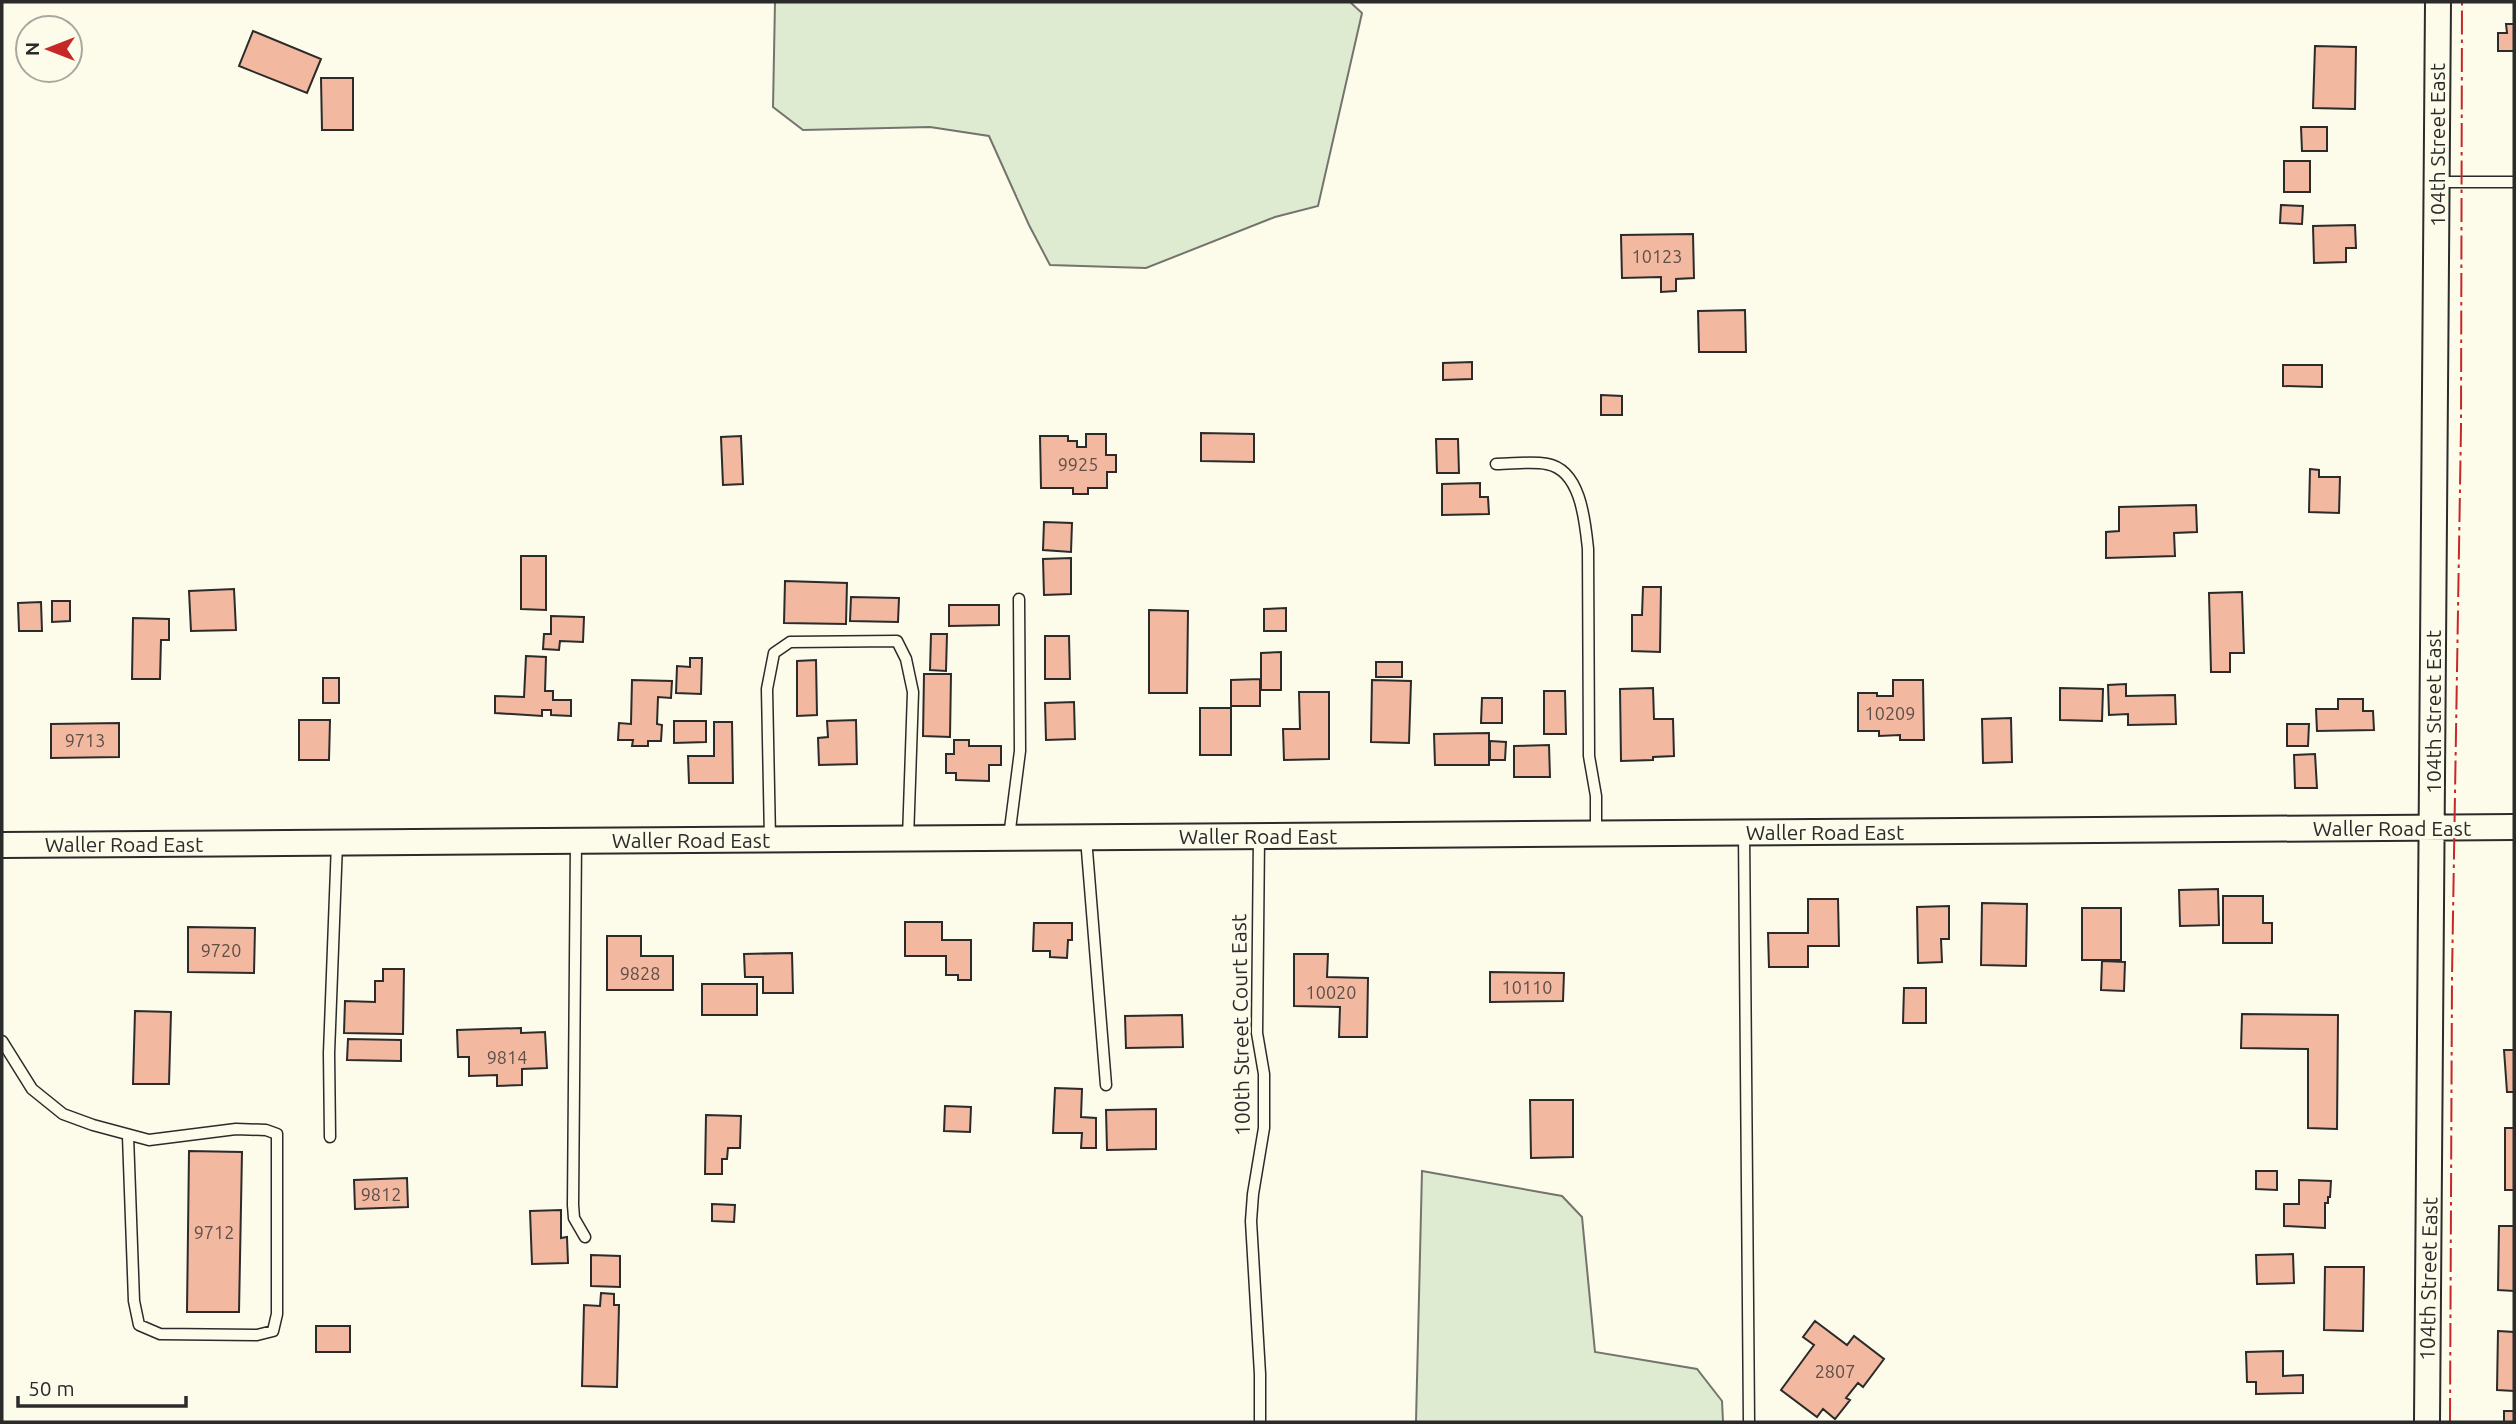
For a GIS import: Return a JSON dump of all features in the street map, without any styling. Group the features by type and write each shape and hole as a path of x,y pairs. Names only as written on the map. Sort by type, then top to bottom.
{"street":[{"name":"104th Street East","path":"2427,1422 2438,2"},
{"name":"Waller Road East","path":"2,845 2514,827"}],"lane":[{"path":"2437,182 2514,182"},
{"path":"1496,464 1548,464 1560,468 1573,485 1585,515 1588,549 1589,756 1596,796 1596,834"},
{"path":"1009,838 1020,751 1019,599"},
{"path":"770,839 767,689 774,653 790,642 883,641 897,641 906,659 913,692 908,839"},
{"path":"1744,832 1749,1422"},
{"name":"100th Street Court East","path":"1259,836 1257,1033 1265,1074 1264,1128 1252,1194 1251,1221 1260,1374 1260,1422"},
{"path":"1086,838 1106,1085"},
{"path":"576,841 573,1205 574,1218 584,1237"},
{"path":"330,1137 329,1053 337,842"},
{"path":"2,1041 32,1089 63,1114 128,1136 149,1140 236,1129 266,1130 277,1134 277,1314 272,1331 257,1335 160,1334 139,1325 134,1301 128,1136"}],"green space":[{"path":"775,2 1350,2 1362,13 1318,206 1275,217 1146,268 1050,265 989,136 930,127 803,130 773,107"},
{"path":"1422,1171 1562,1196 1582,1217 1595,1352 1697,1369 1722,1401 1723,1422 1416,1422"}],"building":[{"path":"2506,24 2514,24 2514,51 2498,51 2498,33 2507,33"},
{"path":"253,31 321,59 307,93 239,66"},
{"path":"2315,46 2356,47 2355,109 2313,108"},
{"path":"321,78 353,78 353,130 322,130"},
{"path":"2301,127 2327,127 2327,151 2302,151"},
{"path":"2284,161 2310,161 2310,192 2284,192"},
{"path":"2281,205 2303,206 2302,224 2280,223"},
{"path":"2355,225 2356,248 2346,248 2346,262 2314,263 2313,226"},
{"path":"1693,234 1694,278 1676,279 1676,291 1661,292 1661,277 1622,278 1621,235"},
{"path":"1745,310 1746,352 1699,352 1698,311"},
{"path":"1472,362 1472,379 1443,380 1443,363"},
{"path":"2283,365 2322,365 2322,387 2283,386"},
{"path":"1601,395 1622,396 1622,415 1601,415"},
{"path":"1201,433 1254,434 1254,462 1201,461"},
{"path":"1086,434 1106,434 1106,455 1116,455 1116,472 1107,472 1107,488 1088,488 1088,494 1073,494 1073,488 1041,488 1040,436 1068,436 1068,441 1077,441 1077,447 1086,447"},
{"path":"741,436 743,484 723,485 721,437"},
{"path":"1436,439 1458,439 1459,473 1437,473"},
{"path":"2310,469 2319,470 2319,477 2340,477 2339,513 2309,512"},
{"path":"1480,483 1480,497 1488,497 1489,514 1442,515 1442,484"},
{"path":"2196,505 2197,532 2174,533 2175,556 2106,558 2106,532 2119,531 2119,507"},
{"path":"1044,522 1072,523 1071,552 1043,550"},
{"path":"521,556 546,556 546,610 521,609"},
{"path":"1071,558 1071,594 1044,595 1043,559"},
{"path":"785,581 847,583 846,624 784,623"},
{"path":"1643,587 1661,587 1660,652 1632,651 1632,615 1642,615"},
{"path":"234,589 236,630 191,631 189,591"},
{"path":"2242,592 2244,653 2230,653 2230,672 2211,672 2209,593"},
{"path":"851,597 899,598 898,622 850,621"},
{"path":"52,601 70,601 70,621 52,622"},
{"path":"41,602 42,631 19,631 18,603"},
{"path":"949,605 999,605 999,625 949,626"},
{"path":"1286,608 1286,631 1264,631 1264,609"},
{"path":"1149,610 1188,611 1187,693 1149,693"},
{"path":"551,616 584,617 583,642 560,641 559,650 543,649 544,634 551,634"},
{"path":"133,618 169,619 169,640 161,640 160,679 132,679"},
{"path":"931,634 947,634 946,671 930,670"},
{"path":"1045,636 1069,636 1070,679 1045,679"},
{"path":"1281,652 1281,690 1261,690 1261,653"},
{"path":"526,656 546,657 545,691 553,691 553,700 571,700 571,716 551,715 551,710 542,710 542,716 495,713 495,696 524,697"},
{"path":"690,658 702,658 701,694 676,693 677,666 690,667"},
{"path":"816,660 817,715 797,716 797,661"},
{"path":"1376,662 1402,662 1402,677 1376,677"},
{"path":"924,674 951,674 950,737 923,736"},
{"path":"323,678 339,678 339,703 323,703"},
{"path":"1260,679 1260,706 1231,706 1231,680"},
{"path":"632,680 672,681 671,698 658,697 657,724 662,725 661,741 648,741 648,746 632,746 633,740 618,740 619,723 631,724"},
{"path":"1372,680 1411,681 1409,743 1371,742"},
{"path":"1893,680 1923,680 1924,740 1900,740 1900,735 1879,736 1879,731 1858,731 1858,693 1893,696"},
{"path":"2126,684 2126,696 2175,695 2176,724 2128,725 2128,714 2109,715 2108,685"},
{"path":"1653,688 1654,719 1673,719 1674,756 1621,761 1620,689"},
{"path":"2060,688 2103,689 2102,721 2060,720"},
{"path":"1544,691 1565,691 1566,734 1544,734"},
{"path":"1299,692 1329,692 1329,759 1284,760 1283,729 1300,729"},
{"path":"1482,698 1502,698 1502,723 1481,723"},
{"path":"2338,699 2363,699 2363,711 2373,711 2374,730 2317,731 2316,709 2338,709"},
{"path":"1074,702 1075,739 1046,740 1045,703"},
{"path":"1200,708 1231,708 1231,755 1200,755"},
{"path":"2011,718 2012,762 1983,763 1982,719"},
{"path":"299,720 330,720 329,760 299,760"},
{"path":"856,720 857,764 819,765 818,738 828,737 827,721"},
{"path":"674,721 706,721 706,742 674,743"},
{"path":"714,722 732,722 733,783 689,783 688,756 714,756"},
{"path":"119,723 119,757 51,758 51,724"},
{"path":"2287,724 2309,724 2308,746 2287,746"},
{"path":"1489,733 1489,765 1435,765 1434,734"},
{"path":"954,740 969,740 969,746 1001,746 1001,765 989,765 989,781 956,780 956,773 946,773 946,754 954,754"},
{"path":"1490,741 1506,742 1505,760 1490,760"},
{"path":"1549,745 1550,777 1514,777 1514,746"},
{"path":"2315,754 2317,788 2295,788 2294,755"},
{"path":"2218,889 2219,925 2180,926 2179,890"},
{"path":"2223,896 2263,896 2263,923 2272,923 2272,943 2223,943"},
{"path":"1808,899 1838,899 1839,946 1808,946 1808,967 1769,967 1768,933 1808,933"},
{"path":"1982,903 2027,904 2026,966 1981,965"},
{"path":"1949,906 1949,939 1941,939 1942,962 1918,963 1917,907"},
{"path":"2082,908 2121,908 2121,960 2082,960"},
{"path":"905,922 942,922 942,940 971,940 971,980 958,980 958,975 946,975 946,956 905,956"},
{"path":"1034,923 1072,923 1072,940 1068,940 1067,958 1050,957 1050,951 1033,951"},
{"path":"188,927 255,928 254,973 188,972"},
{"path":"607,936 641,936 641,956 673,956 673,990 607,990"},
{"path":"792,953 793,993 763,993 763,977 745,977 744,954"},
{"path":"1294,954 1328,954 1327,977 1368,978 1367,1037 1339,1037 1340,1007 1294,1006"},
{"path":"2102,961 2125,962 2124,991 2101,990"},
{"path":"383,969 404,969 403,1034 344,1033 345,1001 375,1002 375,981 383,981"},
{"path":"1490,972 1564,973 1563,1001 1490,1002"},
{"path":"702,984 757,984 757,1015 702,1015"},
{"path":"1904,988 1926,988 1926,1023 1903,1023"},
{"path":"135,1011 171,1012 169,1084 133,1084"},
{"path":"2242,1014 2338,1015 2337,1129 2308,1128 2308,1049 2241,1048"},
{"path":"1182,1015 1183,1047 1126,1048 1125,1016"},
{"path":"521,1028 521,1033 545,1032 547,1068 522,1069 522,1085 497,1086 497,1075 469,1076 469,1057 458,1057 457,1030"},
{"path":"348,1039 401,1040 401,1061 347,1060"},
{"path":"2504,1050 2514,1050 2514,1092 2507,1092"},
{"path":"1055,1088 1082,1089 1081,1117 1096,1118 1096,1148 1081,1148 1082,1133 1053,1133"},
{"path":"1530,1100 1573,1100 1573,1157 1531,1158"},
{"path":"945,1106 971,1107 970,1132 944,1131"},
{"path":"1156,1109 1156,1149 1107,1150 1106,1110"},
{"path":"706,1115 741,1116 740,1148 728,1148 727,1159 722,1159 722,1174 705,1174"},
{"path":"2505,1128 2514,1128 2514,1190 2505,1190"},
{"path":"189,1151 242,1152 239,1312 187,1312"},
{"path":"2256,1171 2277,1171 2277,1190 2256,1189"},
{"path":"407,1178 408,1207 355,1209 354,1180"},
{"path":"2299,1180 2331,1181 2330,1197 2328,1203 2325,1203 2325,1228 2284,1226 2284,1204 2299,1204"},
{"path":"712,1204 735,1205 734,1222 712,1221"},
{"path":"561,1210 561,1238 567,1237 568,1263 532,1264 530,1211"},
{"path":"2499,1226 2514,1226 2514,1291 2498,1290"},
{"path":"2293,1254 2294,1283 2257,1284 2256,1255"},
{"path":"591,1255 620,1256 620,1287 591,1286"},
{"path":"2325,1267 2364,1267 2363,1331 2324,1330"},
{"path":"601,1293 614,1294 614,1305 619,1305 617,1387 582,1386 584,1305 600,1306"},
{"path":"1815,1321 1847,1345 1854,1336 1884,1359 1863,1387 1858,1383 1846,1398 1850,1400 1835,1419 1823,1409 1817,1417 1781,1390 1814,1345 1803,1337"},
{"path":"316,1326 350,1326 350,1352 316,1352"},
{"path":"2498,1331 2514,1332 2514,1391 2497,1390"},
{"path":"2283,1351 2283,1376 2303,1375 2303,1393 2256,1394 2256,1382 2247,1382 2246,1352"},
{"path":"2504,1411 2514,1411 2514,1422 2504,1422"}],"power":[{"path":"2450,1422 2452,977 2461,427 2462,2"}]}
